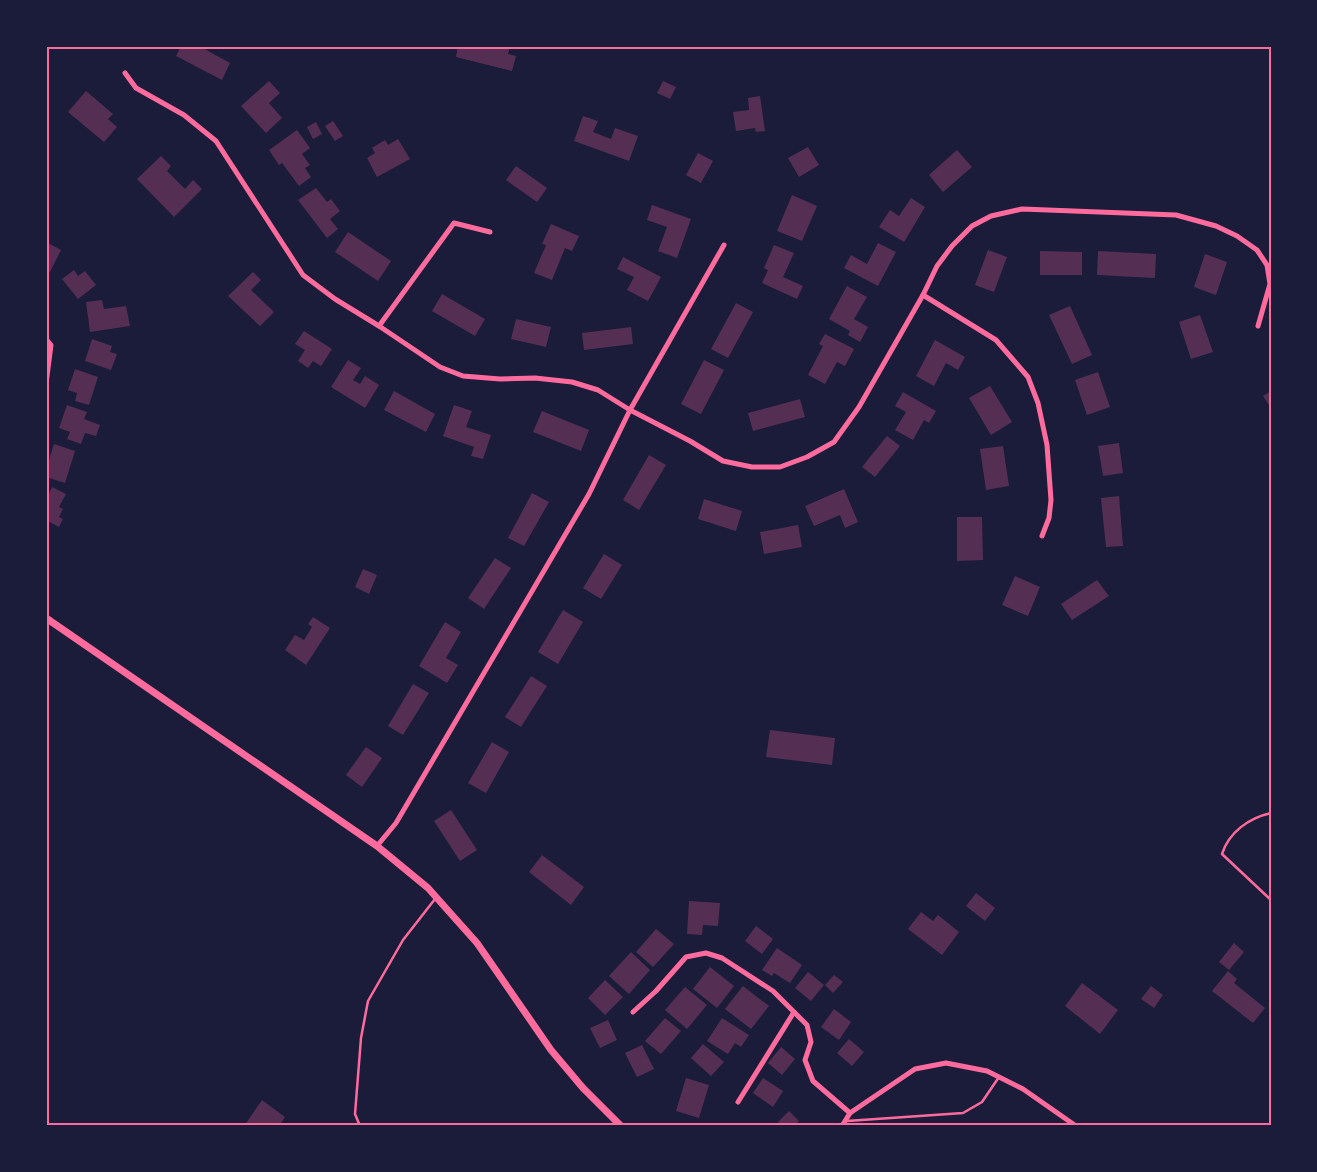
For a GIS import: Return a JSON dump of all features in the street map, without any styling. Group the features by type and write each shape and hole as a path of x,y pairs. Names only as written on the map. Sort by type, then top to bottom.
{"street":[{"path":"125,73 136,88 184,115 216,141 303,275 335,299 379,326 440,368 463,376 500,379 535,378 572,382 598,390 722,461 752,467 780,466 807,457 834,442 860,407 923,295 937,266 952,246 972,226 991,216 1022,209 1176,215 1216,226 1237,236 1258,250 1267,265 1270,284 1258,326"},
{"path":"379,326 454,223 490,232"},
{"path":"377,846 396,823 589,494 630,410 724,245"},
{"path":"923,295 996,340 1028,377 1038,403 1047,445 1051,500 1049,518 1042,536"},
{"path":"46,339 51,345 46,384"},
{"path":"46,618 377,846 428,888 477,943 551,1050 583,1088 621,1126"},
{"path":"633,1012 656,991 686,958 706,953 722,958 773,991 807,1025 811,1042 805,1060 813,1081 850,1113"},
{"path":"738,1102 794,1012"},
{"path":"844,1123 850,1113 915,1069 946,1063 987,1071 1023,1089 1076,1126"}],"lane":[{"path":"1271,813 1258,816 1241,827 1225,845 1222,854 1271,900"},
{"path":"360,1126 355,1114 361,1038 368,1001 403,940 436,898"},
{"path":"844,1123 963,1113 982,1102 999,1077"}],"building":[{"path":"181,46 199,46 230,63 222,80 176,56"},
{"path":"458,46 510,46 508,54 516,56 512,71 456,57"},
{"path":"269,81 280,93 269,103 282,118 266,133 241,106"},
{"path":"663,81 676,87 670,99 657,93"},
{"path":"86,91 113,114 108,119 117,127 104,142 68,112"},
{"path":"760,96 765,131 756,132 755,128 736,131 733,112 749,110 748,98"},
{"path":"583,116 598,121 593,132 611,139 615,128 638,136 629,161 574,141"},
{"path":"333,121 343,136 335,141 325,126"},
{"path":"316,122 322,134 313,139 307,127"},
{"path":"297,130 310,148 302,154 310,165 305,168 311,177 299,186 282,163 279,165 269,150"},
{"path":"398,139 410,159 377,177 367,158 375,153 372,148 385,140 388,145"},
{"path":"808,147 819,165 799,177 788,158"},
{"path":"957,150 972,167 943,192 929,175"},
{"path":"698,153 713,161 701,183 686,175"},
{"path":"161,156 171,166 167,171 185,189 193,180 202,189 174,217 137,179"},
{"path":"516,166 547,188 537,202 506,180"},
{"path":"316,188 327,202 331,199 340,211 330,219 338,229 327,238 298,200"},
{"path":"792,195 817,206 802,241 777,231"},
{"path":"911,198 925,207 904,242 879,227 890,210 899,216"},
{"path":"652,205 691,219 677,258 658,251 667,227 647,220"},
{"path":"551,224 579,236 572,251 565,248 552,280 534,273 546,245 542,244"},
{"path":"348,232 391,261 378,281 335,252"},
{"path":"48,243 61,250 50,272 46,270 46,247"},
{"path":"878,243 896,252 878,286 844,268 851,255 867,264"},
{"path":"774,245 794,253 783,277 803,286 797,299 762,283 768,270 764,268"},
{"path":"988,250 1007,257 994,292 975,285"},
{"path":"1040,251 1082,252 1082,275 1040,275"},
{"path":"1098,251 1156,254 1155,278 1097,275"},
{"path":"1205,254 1227,262 1216,295 1194,287"},
{"path":"623,257 661,277 648,301 627,290 634,277 617,269"},
{"path":"74,270 78,276 85,271 96,285 78,299 62,279"},
{"path":"253,272 261,280 251,290 274,312 260,326 228,296"},
{"path":"847,286 867,297 854,319 868,327 860,342 848,335 850,331 829,319"},
{"path":"442,294 485,319 475,336 432,311"},
{"path":"102,300 104,309 126,306 130,326 90,332 86,302"},
{"path":"736,303 753,312 728,358 711,349"},
{"path":"1070,306 1092,355 1072,364 1049,315"},
{"path":"1200,315 1213,352 1191,359 1179,322"},
{"path":"516,319 551,327 546,347 511,339"},
{"path":"631,327 633,344 584,350 582,333"},
{"path":"304,331 332,349 321,366 313,361 308,368 298,361 305,350 295,344"},
{"path":"825,334 854,349 845,366 837,362 825,384 808,375 823,346 819,344"},
{"path":"92,339 112,346 110,352 117,354 111,370 85,361"},
{"path":"935,340 965,357 958,370 946,363 934,386 916,376"},
{"path":"348,360 361,368 353,380 360,384 365,376 379,385 365,408 331,387"},
{"path":"704,360 724,370 701,414 681,404"},
{"path":"75,369 98,377 89,405 75,401 77,393 68,390"},
{"path":"1098,372 1110,407 1087,415 1075,380"},
{"path":"990,386 1012,422 991,435 969,398"},
{"path":"394,391 435,414 426,432 384,410"},
{"path":"1271,391 1271,408 1263,396"},
{"path":"903,392 936,411 929,423 924,420 913,440 895,430 906,412 895,406"},
{"path":"800,399 805,417 753,431 748,413"},
{"path":"67,405 87,412 84,419 100,425 96,436 85,433 81,444 67,439 70,432 59,428"},
{"path":"454,405 472,411 466,427 491,435 483,459 471,456 474,447 443,436"},
{"path":"542,411 589,430 581,451 533,432"},
{"path":"887,436 900,446 875,477 862,467"},
{"path":"1119,443 1123,473 1103,476 1098,446"},
{"path":"54,444 75,451 65,483 46,477 46,470"},
{"path":"1003,446 1009,486 986,490 980,449"},
{"path":"649,455 666,465 639,510 623,500"},
{"path":"52,487 66,494 59,507 63,509 59,517 63,519 59,527 46,520 46,492 49,494"},
{"path":"844,489 858,522 845,528 840,515 814,526 805,506"},
{"path":"532,493 549,502 524,546 508,538"},
{"path":"1119,496 1123,546 1106,547 1101,498"},
{"path":"704,499 742,511 736,531 698,519"},
{"path":"957,517 982,517 983,560 957,561"},
{"path":"798,525 802,547 764,554 760,532"},
{"path":"604,554 622,565 601,599 583,588"},
{"path":"495,558 511,568 484,609 468,598"},
{"path":"363,569 377,575 369,594 355,587"},
{"path":"1015,576 1040,587 1028,616 1002,605"},
{"path":"1097,580 1109,596 1072,620 1061,604"},
{"path":"563,610 583,622 558,664 538,652"},
{"path":"313,617 330,628 306,665 285,650 295,635 304,640 312,627 308,624"},
{"path":"445,622 461,632 446,658 458,665 447,683 419,666"},
{"path":"531,676 547,686 521,727 505,717"},
{"path":"413,684 429,693 403,735 388,726"},
{"path":"770,730 835,738 832,765 766,757"},
{"path":"492,742 509,752 486,793 468,783"},
{"path":"366,747 382,758 362,787 346,775"},
{"path":"451,810 477,850 460,861 434,821"},
{"path":"542,855 584,887 571,905 529,872"},
{"path":"976,893 995,908 985,921 966,906"},
{"path":"689,901 720,903 718,926 703,925 702,935 687,934"},
{"path":"921,912 933,921 938,915 959,932 942,955 908,929"},
{"path":"756,926 773,939 762,954 745,941"},
{"path":"656,929 674,944 653,967 636,952"},
{"path":"1234,943 1244,952 1229,970 1219,962"},
{"path":"777,948 802,965 790,983 774,973 772,976 762,970"},
{"path":"631,952 650,970 629,994 609,976"},
{"path":"710,967 734,986 717,1008 693,989"},
{"path":"1228,971 1237,979 1234,983 1265,1008 1253,1023 1212,991"},
{"path":"808,972 824,985 811,1001 795,988"},
{"path":"834,975 843,982 833,993 825,985"},
{"path":"605,980 623,997 605,1015 588,998"},
{"path":"1082,983 1118,1010 1100,1034 1065,1006"},
{"path":"743,986 769,1006 751,1029 725,1009"},
{"path":"1151,986 1163,995 1154,1008 1141,999"},
{"path":"685,987 707,1005 687,1029 665,1010"},
{"path":"834,1009 851,1022 839,1040 821,1027"},
{"path":"665,1018 681,1031 661,1054 645,1041"},
{"path":"722,1018 749,1035 741,1047 735,1043 728,1054 707,1041"},
{"path":"608,1020 617,1040 600,1048 590,1028"},
{"path":"849,1039 864,1052 852,1066 837,1053"},
{"path":"703,1044 724,1062 711,1076 691,1058"},
{"path":"642,1045 654,1069 637,1077 625,1053"},
{"path":"781,1047 795,1059 782,1075 768,1063"},
{"path":"686,1078 709,1085 699,1118 676,1111"},
{"path":"763,1078 783,1091 773,1107 753,1093"},
{"path":"262,1100 285,1117 279,1126 244,1126"},
{"path":"789,1111 799,1121 794,1126 782,1126 778,1122"}]}
